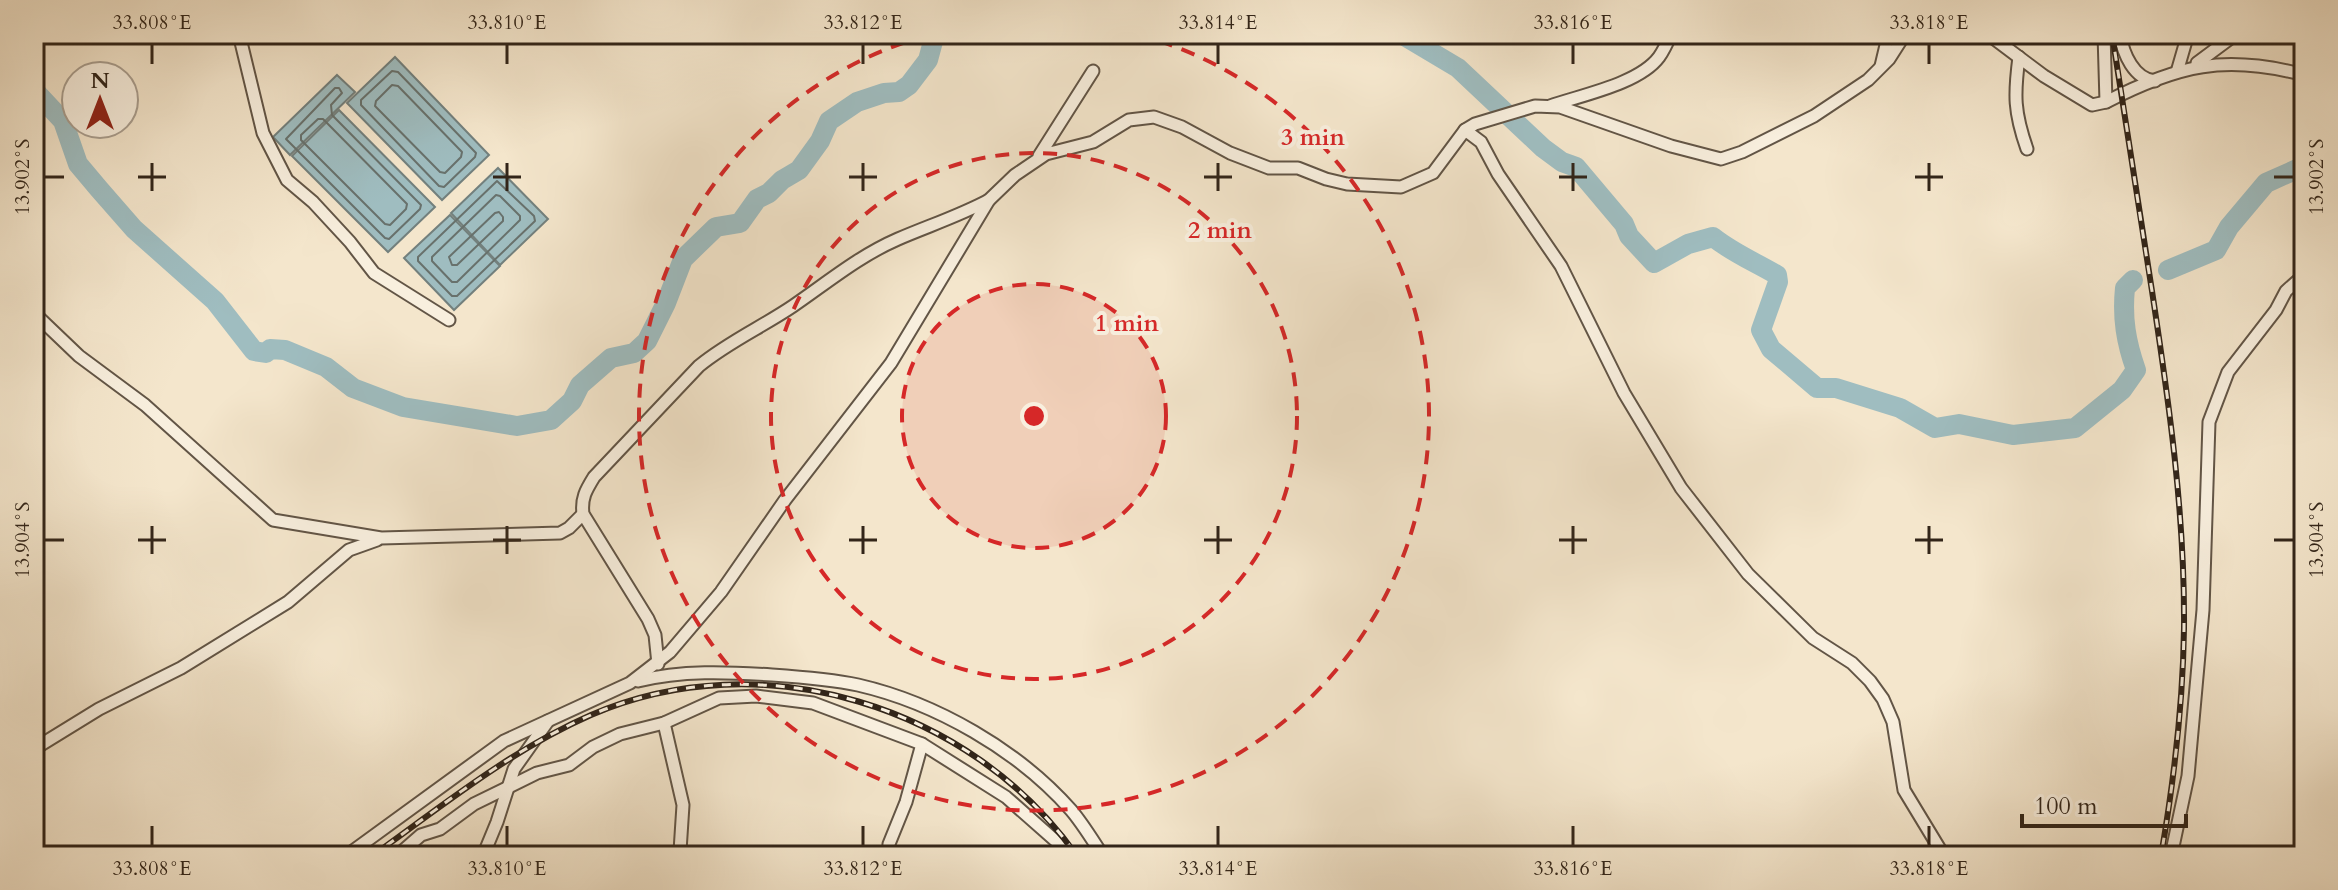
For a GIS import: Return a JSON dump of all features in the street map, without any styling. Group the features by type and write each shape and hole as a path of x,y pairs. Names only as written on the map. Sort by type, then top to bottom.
{"street":[{"path":"239,34 263,133 287,180 313,202 374,273 449,320"},
{"path":"1548,107 1625,81 1657,60 1671,34"},
{"path":"1879,70 1884,57 1885,34"},
{"path":"346,856 504,741 630,683 658,664 721,592 785,500 891,363 989,200 1036,159 1054,150 1093,142 1129,120 1154,117 1269,168 1298,168 1347,184 1401,187 1433,173 1465,130 1475,124 1535,106 1560,107 1703,156 1721,159 1742,152 1814,116 1879,70 1905,34"},
{"path":"1988,34 2092,105 2183,70 2236,34"},
{"path":"2104,34 2106,102"},
{"path":"2120,34 2134,70 2146,80 2156,81"},
{"path":"2183,70 2188,34"},
{"path":"2019,57 2016,119 2027,149"},
{"path":"2183,70 2232,63 2304,75"},
{"path":"1036,159 1093,71"},
{"path":"1465,130 1481,142 1498,174 1561,266 1624,393 1681,488 1748,574 1813,638 1852,663 1883,699 1893,722 1904,790 1944,856"},
{"path":"658,664 655,635 648,619 583,514 584,493 594,477 715,352 791,308 866,255 989,200"},
{"path":"2171,856 2188,776 2203,610 2209,422 2228,372 2276,310 2286,291 2304,275"},
{"path":"34,313 79,356 145,405 273,520 381,538 560,533 583,514"},
{"path":"34,749 99,709 181,668 288,602 349,550 381,538"},
{"path":"630,683 663,675 740,673 815,679 856,685 892,695 978,732 1036,776 1072,811 1103,856"},
{"path":"397,856 421,835 440,829 474,804 537,773 569,765 593,747 620,734 664,723 719,698 756,696 813,703 922,744 1006,797 1058,843 1066,856"},
{"path":"483,856 514,769 549,719"},
{"path":"664,723 683,805 680,851 686,856"},
{"path":"888,856 889,844 906,802 922,744"}],"water":[{"path":"395,57 489,155 442,200 347,103"},
{"path":"337,75 355,92 290,155 273,137"},
{"path":"339,110 435,207 388,252 292,156"},
{"path":"498,168 548,219 500,265 451,213"},
{"path":"450,215 500,266 454,310 404,258"}],"waterway":[{"path":"34,90 63,121 78,164 99,189 134,229 215,301 254,351 285,350 326,367 353,388 403,407 517,426 551,420 572,401 580,385 611,358 634,353 647,341 683,259 716,227 740,223 757,199 799,170 820,141 829,121 857,102 884,93 899,92 909,85 928,60 935,34"},
{"path":"1401,34 1458,68 1543,148 1562,162 1576,167 1654,263 1688,244 1713,237 1777,275 1778,282 1761,330 1771,349 1817,388 1836,388 1900,408 1935,428 1959,424 2013,435 2075,428 2122,390 2136,370 2127,340 2124,310 2125,288 2133,280"},
{"path":"2168,270 2216,250 2229,227 2266,183 2304,166"}],"railway":[{"path":"2112,34 2164,375 2182,543 2182,685 2174,771 2161,856"},
{"path":"372,856 478,780 561,729 591,715 656,694 724,685 792,688 858,702 922,726 981,760 1033,804 1077,856"}]}
